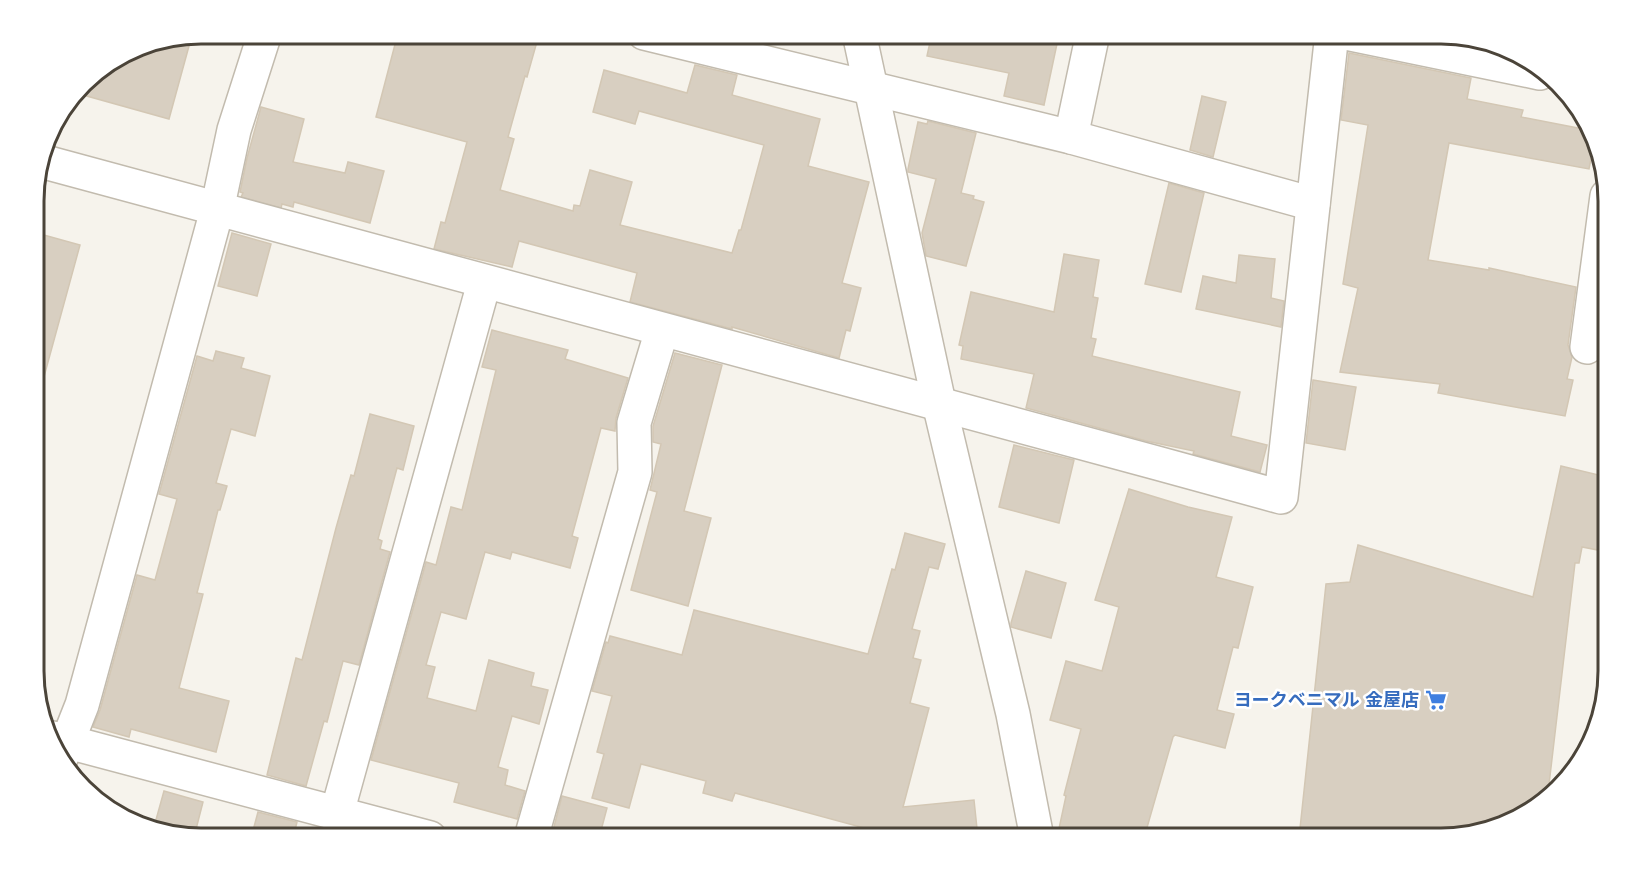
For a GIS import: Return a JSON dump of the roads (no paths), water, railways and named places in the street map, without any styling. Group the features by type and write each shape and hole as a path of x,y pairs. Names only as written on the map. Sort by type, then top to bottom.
{"street":[{"path":"62,743 82,705 217,210 234,129 261,44"},
{"path":"690,44 1071,137 1313,204"},
{"path":"862,44 939,403 1013,714 1035,827"},
{"path":"1071,137 1090,44"},
{"path":"48,163 484,283 939,403 1281,497 1331,44"},
{"path":"1399,44 1529,71"},
{"path":"1587,348 1598,264"},
{"path":"337,813 484,283"},
{"path":"534,828 635,472 634,423 662,330"},
{"path":"64,747 392,828"}],"place":[{"name":"ヨークベニマル 金屋店","path":"1436,700"}]}
